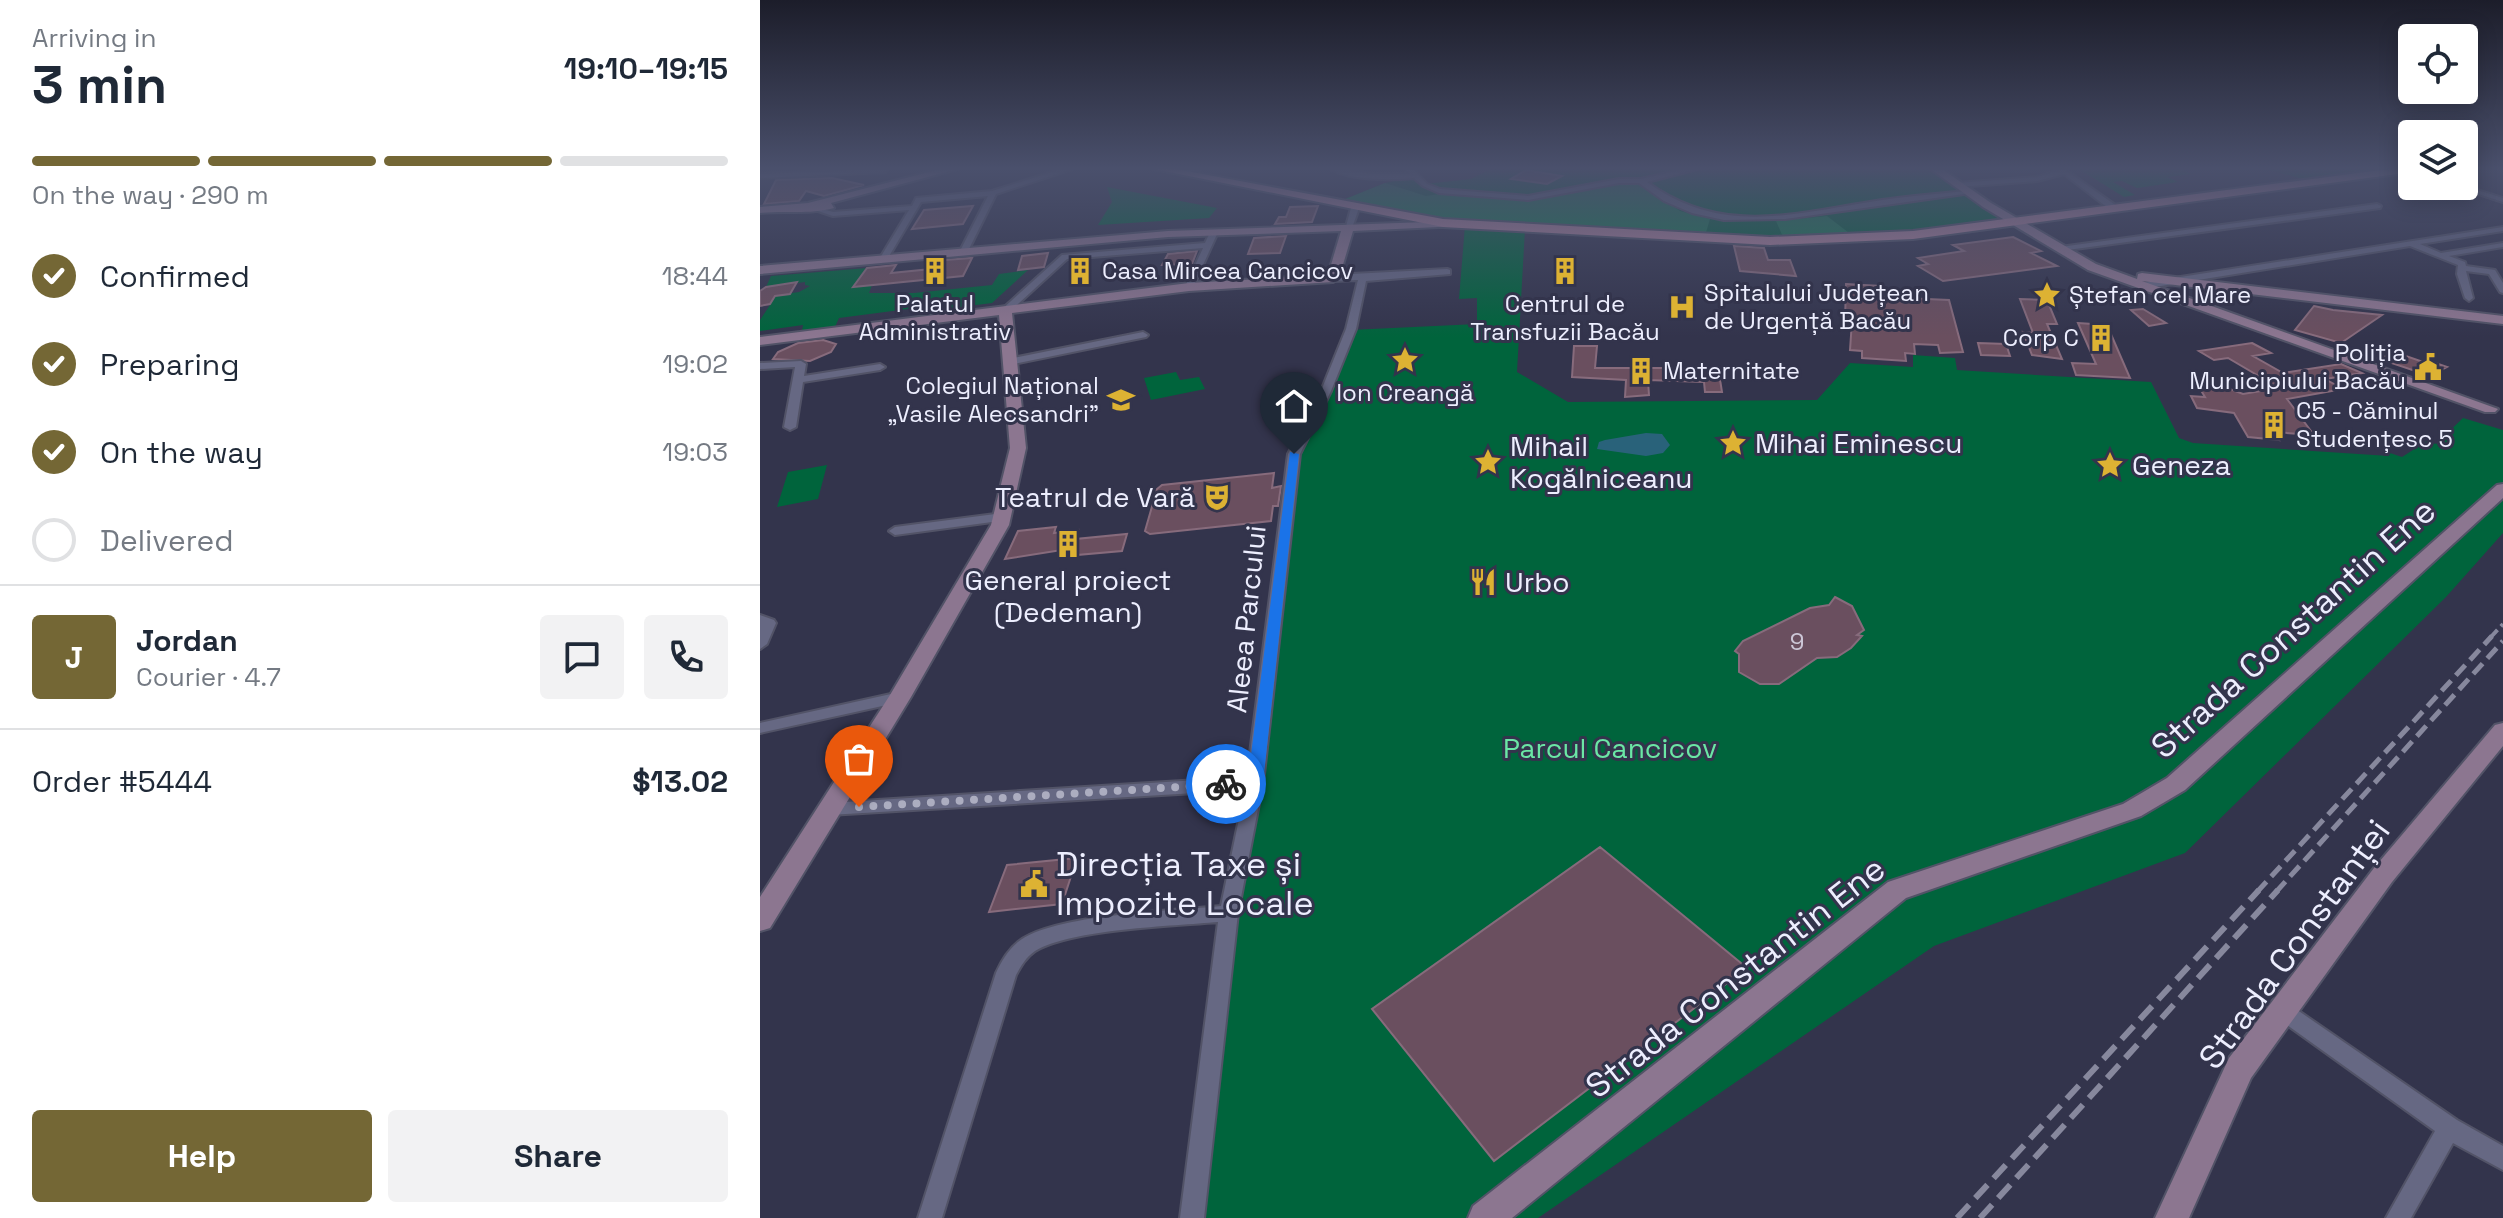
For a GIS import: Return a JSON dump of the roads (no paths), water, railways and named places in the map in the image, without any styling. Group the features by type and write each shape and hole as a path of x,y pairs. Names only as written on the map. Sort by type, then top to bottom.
{"main road":[{"path":"1461,224 1770,241 1893,237 2001,224"},
{"path":"1985,226 1989,224"},
{"path":"2037,224 2033,226 2038,236"},
{"path":"1985,226 2038,236"}],"street":[{"path":"884,258 902,224"},
{"path":"964,251 978,224"},
{"path":"1333,278 1349,224"},
{"path":"760,270 1214,232 1461,224"},
{"path":"2018,224 2099,270 2499,411"},
{"path":"2060,249 2245,224"},
{"path":"2142,286 2503,229"},
{"path":"1189,287 1214,232"},
{"path":"2412,244 2462,264 2469,298"},
{"path":"1005,311 1069,255 1208,245"},
{"path":"2439,254 2503,245"},
{"path":"2461,268 2492,272 2503,290"},
{"path":"2099,270 2503,320"},
{"path":"760,341 1189,287 1447,272 1363,278"},
{"name":"Aleea Parcului","path":"1192,1218 1229,913 1255,783 1294,454 1326,391 1351,329 1363,278"},
{"path":"760,920 900,697 1003,517 1018,448 1005,311"},
{"path":"1008,362 1143,335"},
{"path":"760,366 801,364 790,427"},
{"path":"798,380 880,367"},
{"name":"Strada Constantin Ene","path":"1485,1218 1897,890 2132,810 2176,784 2503,489"},
{"path":"895,531 1003,517"},
{"path":"760,619 769,623 760,644"},
{"path":"760,728 900,697"},
{"name":"Strada Constanței","path":"2172,1218 2240,1068 2383,875 2503,731"},
{"path":"829,809 1255,783"},
{"path":"930,1218 1006,973 1017,954 1030,944 1059,932 1229,913"},
{"path":"2283,1011 2449,1128 2503,1159"},
{"path":"2398,1218 2449,1128"}],"water":[{"path":"1646,433 1662,434 1670,445 1663,453 1646,456 1597,449 1599,442 1605,440"}],"railway":[{"path":"2490,638 2503,624"},
{"path":"2257,892 2492,636"},
{"path":"2276,892 2503,641"},
{"path":"1957,1218 2259,890"},
{"path":"1980,1218 2278,890"}],"place":[{"name":"Palatul Administrativ","path":"935,271"},
{"name":"Casa Mircea Cancicov","path":"1080,271"},
{"name":"Centrul de Transfuzii Bacău","path":"1565,271"},
{"name":"Ștefan cel Mare","path":"2047,295"},
{"name":"Spitalului Județean de Urgență Bacău","path":"1682,307"},
{"name":"Corp C","path":"2101,338"},
{"name":"Ion Creangă","path":"1405,360"},
{"name":"Poliția Municipiului Bacău","path":"2428,367"},
{"name":"Maternitate","path":"1641,371"},
{"name":"Colegiul Național „Vasile Alecsandri”","path":"1121,400"},
{"name":"C5 - Căminul Studențesc 5","path":"2274,425"},
{"name":"Mihai Eminescu","path":"1733,443"},
{"name":"Mihail Kogălniceanu","path":"1488,462"},
{"name":"Geneza","path":"2110,465"},
{"name":"Teatrul de Vară","path":"1217,497"},
{"name":"General proiect (Dedeman)","path":"1068,544"},
{"name":"Urbo","path":"1483,582"},
{"name":"Direcția Taxe și Impozite Locale","path":"1034,884"}],"park label":[{"name":"Parcul Cancicov","path":"1610,748"}]}
